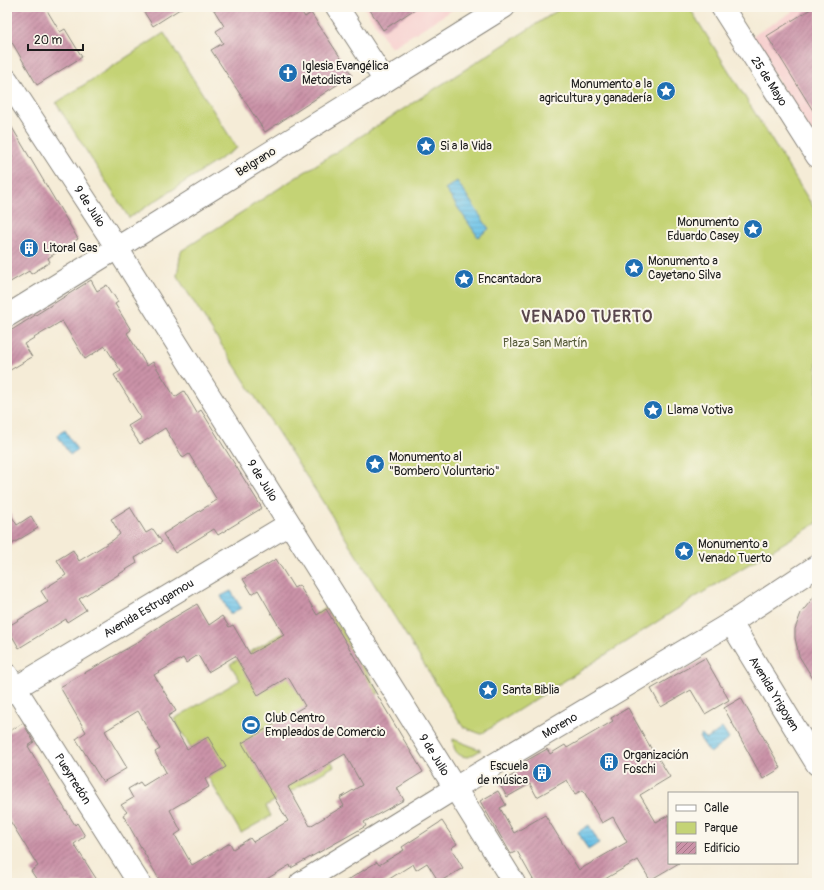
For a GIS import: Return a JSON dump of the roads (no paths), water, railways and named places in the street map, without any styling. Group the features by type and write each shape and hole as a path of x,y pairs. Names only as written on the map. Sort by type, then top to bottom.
{"main road":[{"path":"337,7 384,82"},
{"name":"Belgrano","path":"7,316 504,7"},
{"name":"25 de Mayo","path":"722,7 817,156"},
{"name":"9 de Julio","path":"7,80 117,248 514,883"},
{"name":"Avenida Estrugamou","path":"10,685 289,524"},
{"name":"Moreno","path":"301,883 455,788 731,623 817,566"},
{"name":"Avenida Yrigoyen","path":"731,623 817,764"},
{"name":"Pueyrredón","path":"10,685 139,883"}],"water":[{"path":"457,181 489,229 478,237 445,189"},
{"path":"65,430 77,450 70,455 57,435"},
{"path":"231,591 241,608 230,614 221,596"},
{"path":"722,728 729,739 710,753 699,737 702,735 706,740"},
{"path":"589,825 599,843 588,850 578,832"}],"place":[{"name":"Iglesia Evangélica Metodista","path":"288,73"},
{"name":"Monumento a la agricultura y ganadería","path":"666,91"},
{"name":"Si a la Vida","path":"426,146"},
{"name":"Monumento Eduardo Casey","path":"753,229"},
{"name":"Litoral Gas","path":"29,248"},
{"name":"Monumento a Cayetano Silva","path":"634,268"},
{"name":"Encantadora","path":"464,279"},
{"name":"Llama Votiva","path":"653,410"},
{"name":"Monumento al \"Bombero Voluntario\"","path":"375,464"},
{"name":"Monumento a Venado Tuerto","path":"684,551"},
{"name":"Santa Biblia","path":"488,690"},
{"name":"Club Centro Empleados de Comercio","path":"251,725"},
{"name":"Organización Foschi","path":"609,762"},
{"name":"Escuela de música","path":"542,773"}],"district":[{"name":"VENADO TUERTO","path":"587,317"}],"park label":[{"name":"Plaza San Martín","path":"545,343"}]}
